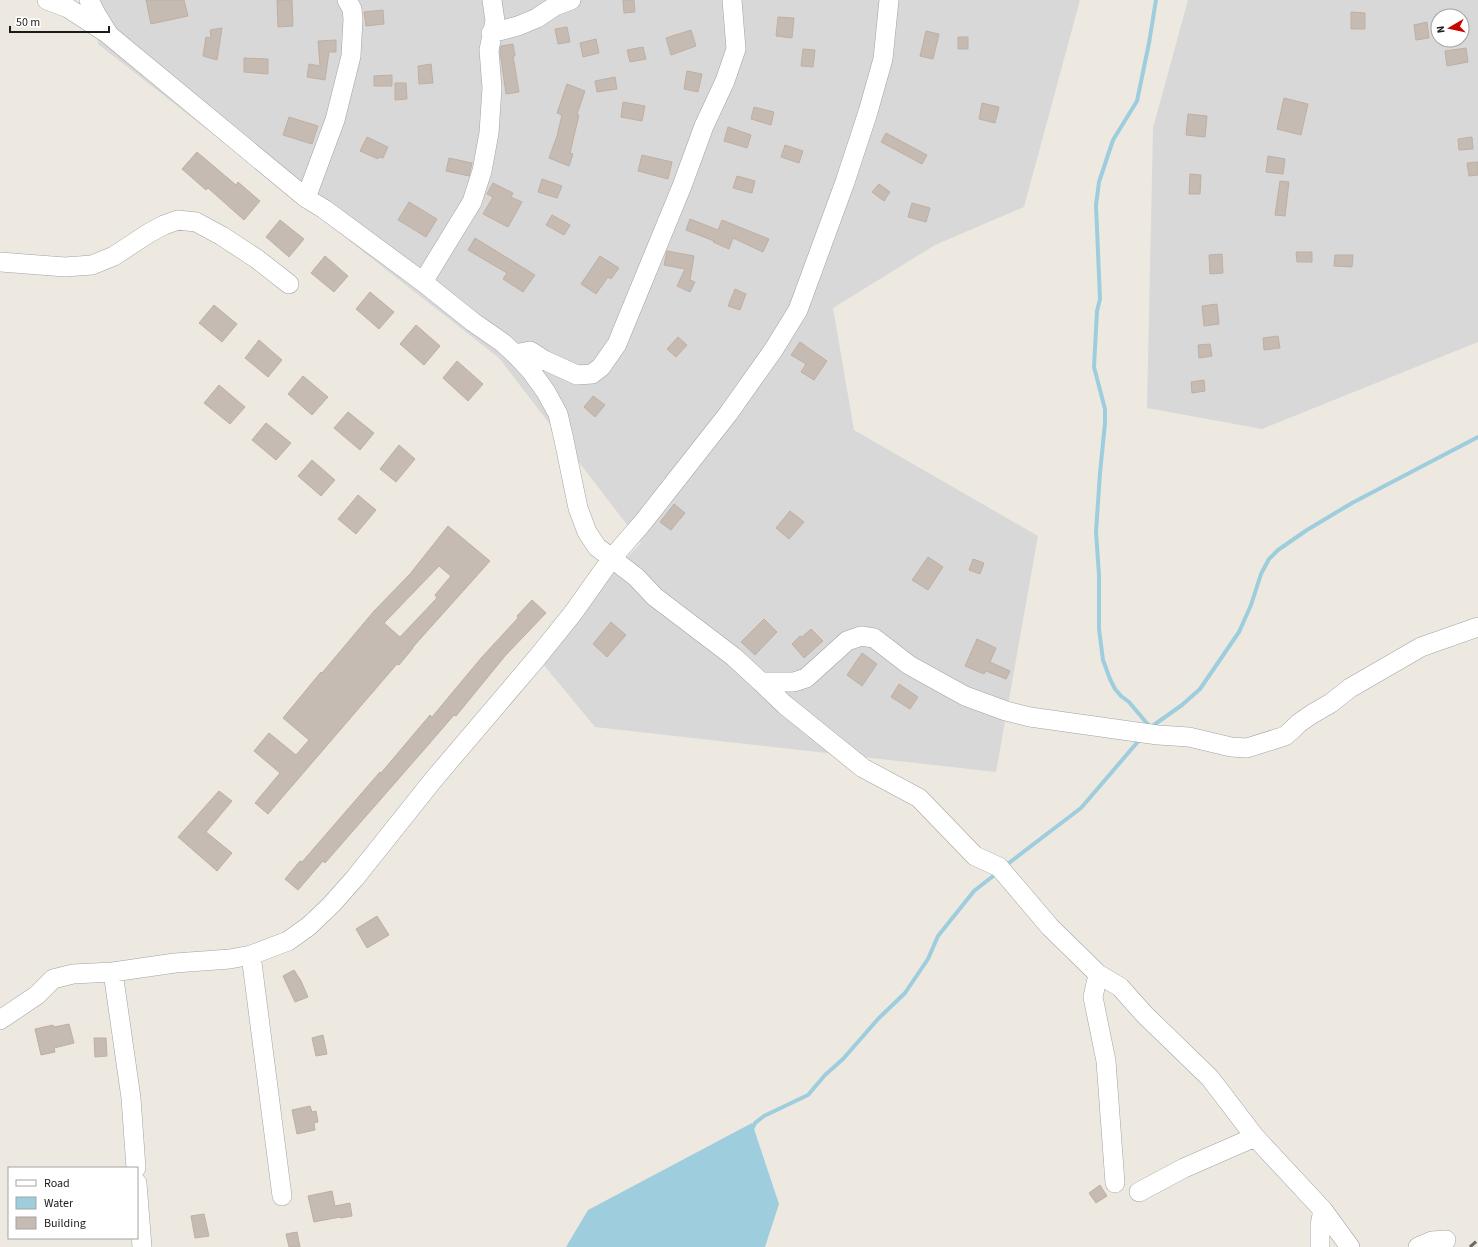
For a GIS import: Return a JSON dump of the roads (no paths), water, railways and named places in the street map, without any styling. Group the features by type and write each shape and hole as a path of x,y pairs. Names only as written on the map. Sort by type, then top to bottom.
{"street":[{"path":"47,0 68,8 109,35 306,198 324,209 423,282 473,322 504,343 531,372 546,392 558,414 578,508 587,532 597,547 636,577 655,597 734,657 785,705 863,768 919,798 975,856 998,867 1050,927 1098,974 1120,987 1145,1015 1210,1078 1255,1138 1323,1210 1350,1247"},
{"path":"89,0 109,35"},
{"path":"306,198 336,120 351,56 353,19 352,9 348,0"},
{"path":"423,282 472,202 482,172 488,133 491,95 488,50 495,21 492,0"},
{"path":"492,34 537,18 555,6 571,0"},
{"path":"515,354 530,351 544,360 577,375 592,374 600,367 617,344 682,186 704,126 725,81 736,49 732,0"},
{"path":"0,1020 37,995 53,979 73,974 113,972 175,963 251,956 288,941 309,926 331,905 380,848 434,779 536,660 573,613 612,558 644,521 728,414 774,349 798,310 868,112 883,59 889,0"},
{"path":"0,262 65,267 92,265 114,256 149,233 178,220 196,222 222,236 289,284"},
{"path":"761,682 794,682 806,678 847,641 861,636 874,638 909,664 965,696 1006,711 1030,717 1188,738 1214,742 1231,747 1247,748 1284,736 1299,723 1331,703 1350,688 1421,647 1478,627"},
{"path":"251,956 282,1196"},
{"path":"113,972 131,1098 136,1167"},
{"path":"1098,974 1093,997 1106,1061 1115,1183"},
{"path":"1139,1192 1184,1168 1255,1138"},
{"path":"138,1196 142,1247"},
{"path":"1320,1247 1320,1225 1323,1210"},
{"path":"1418,1247 1432,1240 1446,1240"}],"water":[{"path":"752,1123 779,1204 765,1247 566,1247 588,1210"}],"waterway":[{"path":"1150,727 1129,702 1115,689 1103,660 1099,629 1099,575 1096,532 1105,409 1094,367 1097,311 1100,299 1096,205 1099,182 1113,140 1137,101 1156,0"},
{"path":"1151,727 1182,705 1200,689 1239,632 1251,605 1261,574 1269,559 1278,550 1307,530 1352,503 1478,437"},
{"path":"1005,866 1081,808 1141,738"},
{"path":"751,1131 755,1123 764,1116 808,1095 825,1075 843,1059 878,1019 905,993 928,959 938,936 974,891 997,873"}],"railway":[{"path":"1470,1247 1478,1240"}]}
